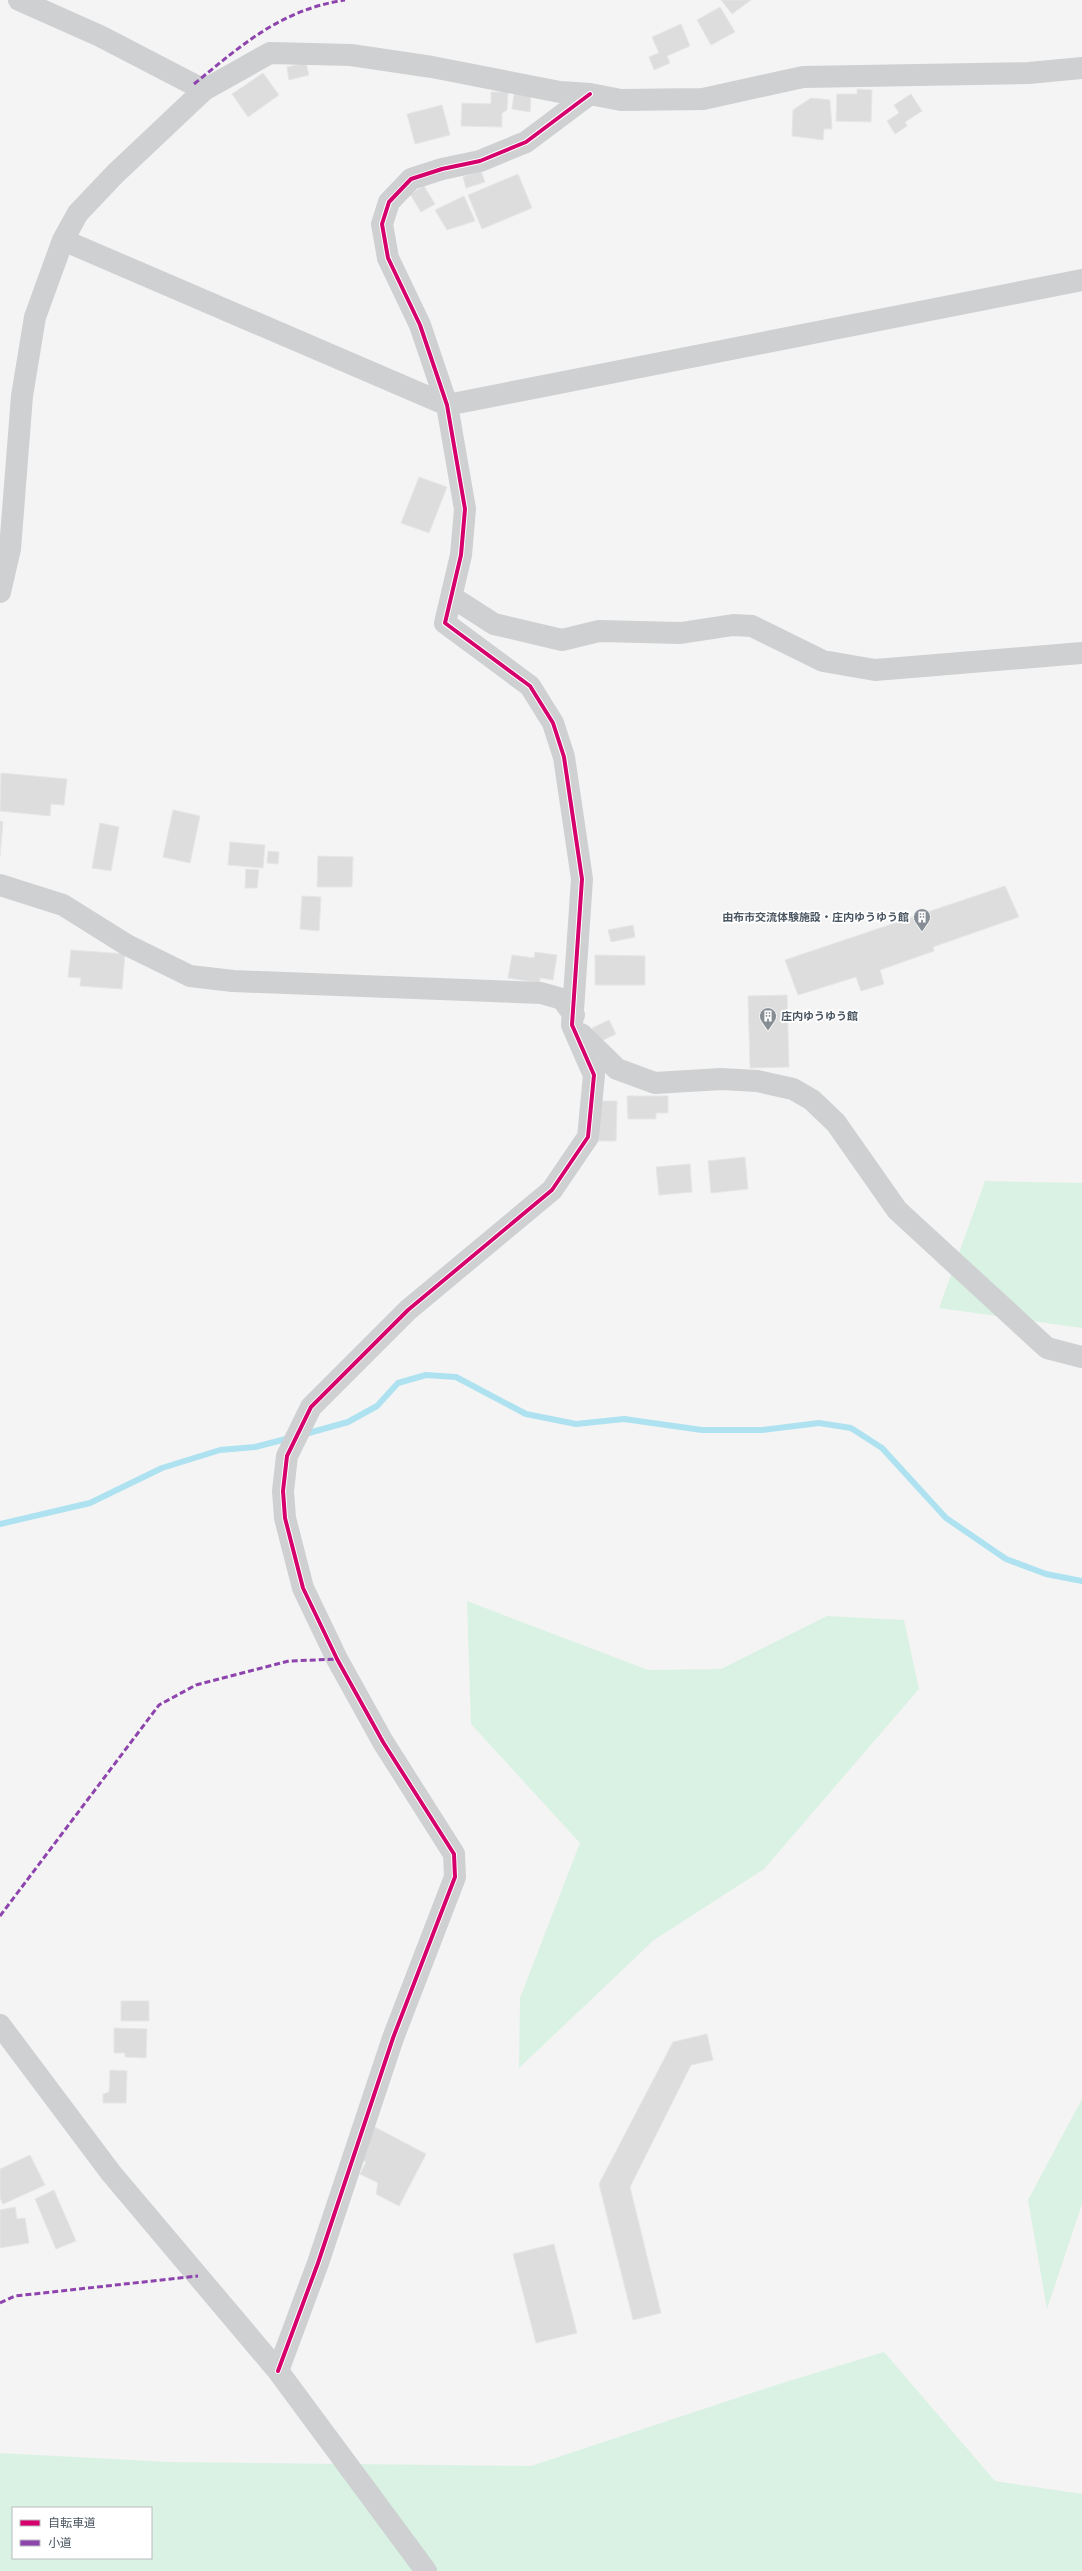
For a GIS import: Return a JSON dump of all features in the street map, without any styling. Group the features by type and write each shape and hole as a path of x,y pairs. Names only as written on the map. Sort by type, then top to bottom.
{"street":[{"path":"19,0 100,36 204,90"},
{"path":"0,592 10,549 22,396 35,317 63,240 78,213 204,90 270,53 288,52 351,55 432,67 560,92 590,94 621,100 703,99 803,77 1029,73 1082,68"},
{"path":"590,94 526,142 480,161 442,168 411,179 389,202 382,224 388,258 420,325 447,405 465,509 461,555 445,623 530,686 553,723 564,757 582,879 573,1020 617,1069 654,1083 721,1078 757,1081 793,1089 812,1100 836,1123 897,1210 1047,1348 1082,1357"},
{"path":"63,240 447,405 1082,280"},
{"path":"452,597 494,624 562,640 599,631 681,633 733,625 752,626 824,661 875,670 1082,653"},
{"path":"0,885 63,905 127,945 190,976 233,981 541,993 562,999 573,1020 594,1075 588,1137 552,1190 408,1310 311,1407 287,1456 283,1490 285,1518 303,1588 337,1659 383,1742 454,1854 455,1877 393,2038 318,2263 278,2370"},
{"path":"0,2025 111,2173 278,2370 426,2571"}],"green space":[{"path":"985,1181 1082,1183 1082,1328 939,1308"},
{"path":"467,1601 648,1670 721,1669 827,1616 904,1620 919,1689 764,1869 654,1940 519,2068 520,1998 580,1843 471,1724"},
{"path":"1082,2099 1082,2204 1047,2309 1028,2200"},
{"path":"884,2352 995,2481 1082,2494 1082,2571 0,2571 0,2453 168,2462 531,2466 776,2385"}],"building":[{"path":"721,0 751,0 732,14"},
{"path":"720,7 735,32 711,45 697,20"},
{"path":"681,24 690,46 667,56 670,63 654,70 649,57 659,53 652,37"},
{"path":"306,63 309,75 289,80 287,67"},
{"path":"263,73 279,95 248,117 232,94"},
{"path":"857,89 872,90 871,122 836,121 837,94 857,94"},
{"path":"491,92 508,92 507,110 502,113 502,127 461,126 462,103 491,104"},
{"path":"514,94 531,96 530,112 512,109"},
{"path":"911,94 922,111 905,122 907,126 895,134 887,121 899,113 894,105"},
{"path":"811,98 830,100 832,129 824,129 823,140 792,136 793,110"},
{"path":"442,105 450,135 415,144 407,114"},
{"path":"481,171 485,182 466,188 463,177"},
{"path":"518,174 532,208 482,229 468,195"},
{"path":"424,186 435,204 421,212 410,194"},
{"path":"464,196 475,221 447,230 435,210"},
{"path":"419,477 447,487 429,533 401,523"},
{"path":"1,773 67,779 64,805 51,804 50,816 0,811"},
{"path":"173,810 200,816 190,863 163,857"},
{"path":"0,821 3,822 0,856"},
{"path":"100,823 119,827 111,871 92,868"},
{"path":"230,842 265,845 263,868 228,865"},
{"path":"268,851 279,852 278,864 267,863"},
{"path":"318,856 353,857 352,887 317,887"},
{"path":"246,869 259,870 257,888 245,888"},
{"name":"由布市交流体験施設・庄内ゆうゆう館","path":"1005,886 1019,917 933,947 934,951 880,970 884,984 861,991 856,977 798,995 785,960"},
{"path":"302,896 321,897 319,931 300,929"},
{"path":"633,925 635,937 611,942 608,930"},
{"path":"71,950 125,954 122,989 80,986 81,978 68,977"},
{"path":"535,952 557,955 553,980 540,978 540,983 508,978 512,955 534,958"},
{"path":"595,955 645,956 645,985 595,985"},
{"name":"庄内ゆうゆう館","path":"787,995 789,1067 750,1068 748,996"},
{"path":"609,1020 616,1034 599,1042 592,1028"},
{"path":"627,1096 668,1096 668,1113 656,1113 656,1119 628,1119"},
{"path":"598,1101 617,1101 616,1141 598,1141"},
{"path":"745,1157 748,1189 711,1193 708,1161"},
{"path":"690,1164 692,1192 659,1195 656,1167"},
{"path":"121,2001 149,2001 149,2021 121,2021"},
{"path":"114,2028 147,2029 146,2058 125,2057 125,2053 114,2053"},
{"path":"707,2034 713,2060 691,2065 630,2187 661,2313 633,2320 599,2184 673,2042"},
{"path":"110,2070 127,2071 126,2103 103,2103 103,2094 109,2092"},
{"path":"371,2125 426,2154 399,2206 376,2194 378,2183 360,2174 366,2162 355,2156"},
{"path":"30,2155 45,2185 3,2204 0,2198 0,2169"},
{"path":"54,2190 76,2241 56,2249 35,2199"},
{"path":"15,2207 17,2219 25,2218 29,2243 0,2248 0,2210"},
{"path":"554,2244 577,2333 536,2343 513,2254"}],"waterway":[{"path":"305,1434 348,1422 377,1406 398,1383 426,1375 456,1377 526,1414 576,1424 624,1419 702,1430 762,1430 819,1423 851,1428 882,1448 946,1518 1006,1559 1046,1574 1082,1581"},
{"path":"0,1524 90,1503 162,1468 220,1450 255,1447 290,1438"}],"marked path":[{"path":"194,84 263,31 301,12 322,5 345,0"},
{"path":"0,1916 159,1705 196,1685 289,1661 337,1659"},
{"path":"0,2303 15,2296 198,2276"}],"cycle path":[{"path":"278,2371 318,2263 393,2038 455,1877 454,1854 383,1742 337,1659 303,1588 285,1518 283,1491 287,1456 311,1407 408,1310 552,1190 588,1137 594,1075 572,1025 582,879 564,757 553,723 530,686 445,623 461,555 465,509 447,405 420,325 388,258 382,224 389,202 411,179 442,169 480,161 526,142 590,94"}],"place":[{"name":"由布市交流体験施設・庄内ゆうゆう館","path":"922,932"},
{"name":"庄内ゆうゆう館","path":"768,1031"}]}
